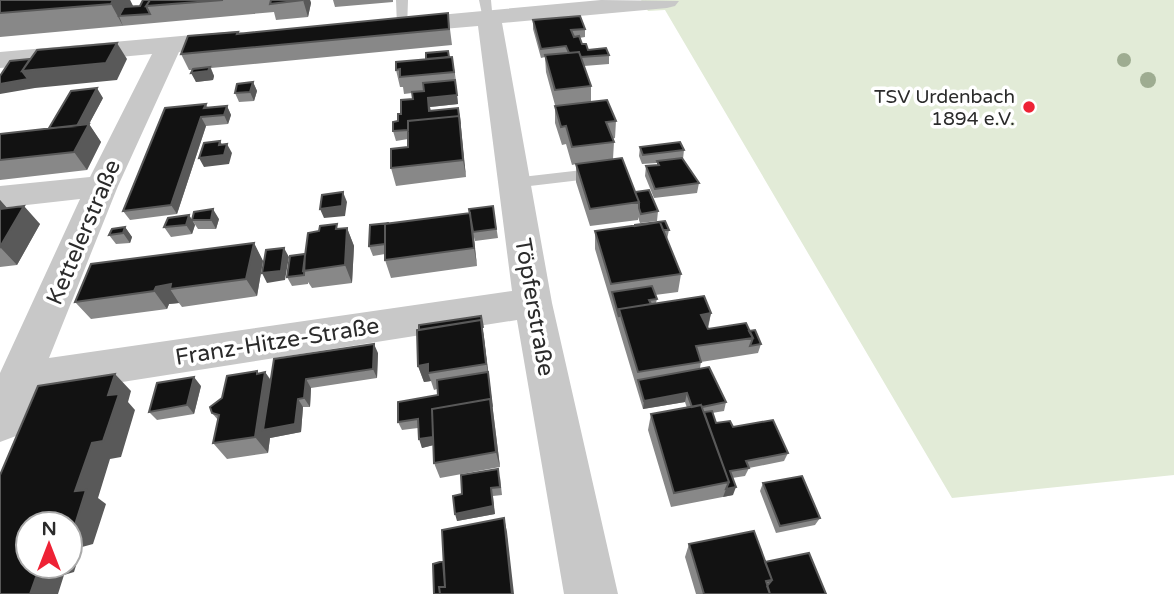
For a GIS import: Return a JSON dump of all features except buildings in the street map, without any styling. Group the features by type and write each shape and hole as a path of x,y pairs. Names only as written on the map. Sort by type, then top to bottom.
{"street":[{"path":"376,28 403,26 487,10 667,1"},
{"name":"Töpferstraße","path":"487,10 533,303 591,594"},
{"path":"0,60 266,37"},
{"name":"Kettelerstraße","path":"0,422 102,186 170,44"},
{"path":"0,197 102,186"},
{"name":"Franz-Hitze-Straße","path":"20,380 533,303"}],"lane":[{"path":"402,0 403,26"},
{"path":"513,183 622,170"}],"green space":[{"path":"641,0 1174,0 1174,475 952,498 665,10 648,11"}],"place":[{"name":"TSV Urdenbach 1894 e.V.","path":"1029,107"}]}
